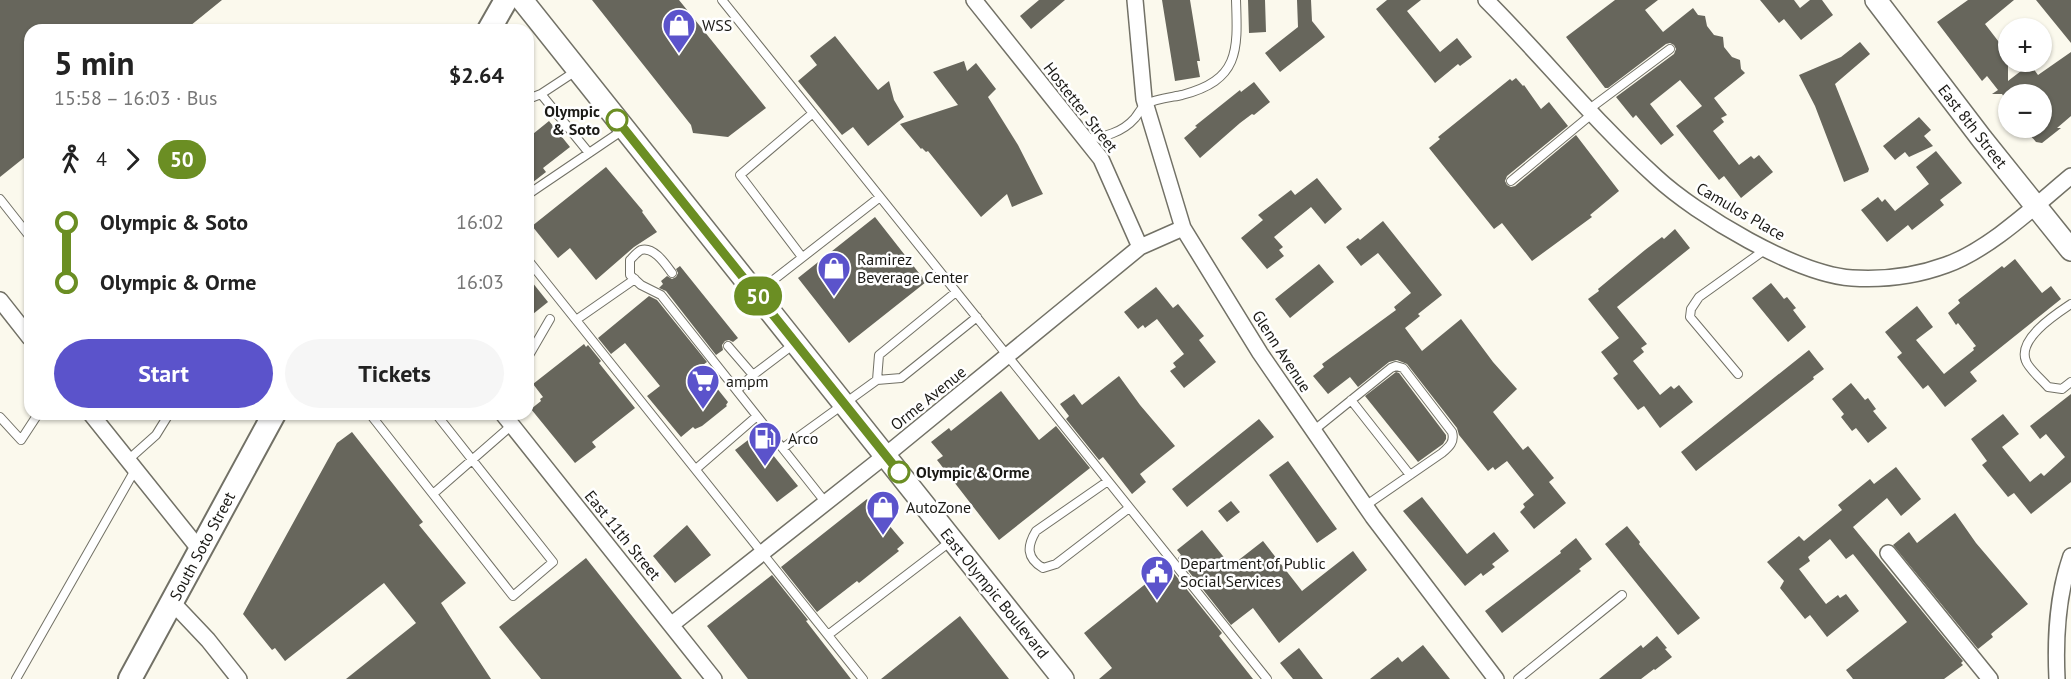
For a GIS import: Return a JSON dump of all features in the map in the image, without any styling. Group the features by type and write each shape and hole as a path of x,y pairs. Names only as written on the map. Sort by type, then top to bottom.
{"main road":[{"path":"492,24 506,0"},
{"name":"East Olympic Boulevard","path":"522,0 1063,679"},
{"name":"East 8th Street","path":"1879,1 1982,139 2071,250"},
{"name":"South Soto Street","path":"130,679 271,420"}],"street":[{"name":"Hostetter Street","path":"974,0 1101,159 1140,247"},
{"name":"Glenn Avenue","path":"1135,0 1146,104 1183,228 1260,354 1365,506 1495,679"},
{"name":"Camulos Place","path":"1486,0 1590,112 1657,178 1696,207 1766,249 1809,268 1850,278 1906,277 1948,265 1986,243 2071,176"},
{"name":"Orme Avenue","path":"671,625 886,455 1140,247 1183,228"},
{"path":"0,300 24,330"},
{"path":"96,420 200,550"},
{"name":"East 11th Street","path":"508,420 714,679"},
{"path":"1888,553 1989,679"},
{"path":"2057,679 2056,622 2063,578 2071,556"},
{"path":"172,602 208,640 239,679"}],"lane":[{"path":"722,0 1267,679"},
{"path":"1085,139 1101,137 1121,130 1146,104 1211,86 1223,76 1231,63 1236,47 1236,0"},
{"path":"1511,181 1590,112 1670,49"},
{"path":"534,97 577,70"},
{"path":"541,94 589,153"},
{"path":"802,257 740,175 813,113"},
{"path":"534,190 624,129"},
{"path":"756,293 880,196"},
{"path":"0,200 24,230"},
{"path":"1738,374 1690,317 1691,309 1699,297 1766,249"},
{"path":"672,273 660,257 647,250 641,250 630,260 630,275 641,285 661,295 826,503"},
{"path":"534,268 863,679"},
{"path":"576,320 634,279"},
{"path":"877,380 879,355 956,292"},
{"path":"2071,304 2030,337 2025,348 2026,361 2048,387 2062,389 2071,382"},
{"path":"783,448 877,380 901,378 976,317"},
{"path":"534,346 549,319"},
{"path":"737,390 795,343"},
{"path":"728,346 753,375"},
{"path":"1313,430 1396,366 1403,368 1452,432 1454,437 1452,444 1442,453 1365,506"},
{"path":"1351,400 1410,475"},
{"path":"696,469 757,416"},
{"path":"0,417 21,440 34,420"},
{"path":"16,679 132,465 165,420"},
{"path":"375,420 513,596 553,562 440,420"},
{"path":"433,494 473,460 506,420"},
{"path":"1108,481 1036,531 1030,540 1028,550 1031,558 1043,568 1056,564 1129,508"},
{"path":"828,634 953,541"},
{"path":"1518,679 1622,595"}],"building":[{"path":"0,0 222,0 192,24 24,24 24,158 0,177"},
{"name":"WSS","path":"592,0 679,0 766,108 728,137 693,133 691,125"},
{"path":"1039,0 1065,0 1031,29 1020,16"},
{"path":"1162,0 1190,0 1200,61 1197,61 1200,77 1175,81"},
{"path":"1248,0 1265,0 1266,32 1249,33"},
{"path":"1297,0 1311,0 1312,21 1325,37 1280,72 1265,53 1298,27"},
{"path":"1387,0 1421,0 1407,11 1440,52 1457,38 1472,57 1460,66 1458,64 1435,83 1376,9"},
{"path":"1615,0 1658,0 1645,10 1663,32 1693,8 1698,15 1705,16 1707,26 1714,35 1723,37 1724,47 1732,57 1740,60 1741,69 1745,73 1714,98 1727,115 1721,118 1724,122 1713,131 1739,165 1751,156 1754,159 1759,155 1773,172 1741,198 1724,176 1719,180 1676,126 1702,106 1680,80 1650,104 1674,135 1661,145 1636,115 1633,118 1616,97 1674,54 1676,49 1674,45 1666,44 1605,88 1566,37"},
{"path":"1760,0 1794,0 1800,8 1810,0 1822,0 1833,15 1801,40 1784,19 1779,23"},
{"path":"1968,0 2014,0 1985,24 1998,41 1998,72 2008,72 2008,81 2020,72 2036,72 2038,75 2042,72 2052,72 2052,65 2071,52 2071,116 2052,135 2052,84 1998,84 1998,90 1987,76 1982,81 1937,22"},
{"path":"2036,0 2071,0 2071,43 2052,18"},
{"path":"835,36 878,90 889,81 894,100 904,117 868,146 853,127 842,135 798,81 817,65 810,56"},
{"path":"1860,42 1870,54 1835,84 1869,169 1868,172 1844,182 1815,106 1799,75 1841,57"},
{"path":"964,61 967,71 976,63 996,89 988,97 1018,145 1043,194 1012,207 1007,194 981,217 928,151 921,149 900,124 958,105 933,72"},
{"path":"1516,78 1524,85 1541,109 1549,102 1568,126 1507,176 1505,181 1507,185 1515,186 1576,135 1619,191 1590,215 1592,217 1532,261 1502,223 1494,229 1429,148 1440,139 1438,137 1510,79 1512,81"},
{"path":"1254,82 1270,102 1240,123 1200,158 1184,138 1197,127 1195,126 1240,90 1241,92"},
{"path":"1919,117 1931,130 1924,136 1933,146 1909,157 1905,152 1895,160 1883,146"},
{"path":"549,121 570,147 543,168 546,172 534,181 534,133"},
{"path":"2033,138 2048,138 2042,143 2036,142"},
{"path":"1936,151 1962,183 1940,200 1944,205 1912,230 1908,225 1887,242 1861,210 1878,197 1882,202 1885,199 1895,211 1929,184 1916,167"},
{"path":"606,167 643,211 657,232 634,247 596,280 570,248 558,258 534,228 534,224"},
{"path":"1317,178 1342,209 1325,224 1311,207 1274,237 1283,247 1279,250 1284,256 1267,269 1241,238 1263,220 1258,215 1291,190 1295,195"},
{"path":"875,217 926,282 849,343 798,278"},
{"path":"1383,221 1442,295 1405,328 1422,351 1461,319 1493,362 1517,389 1493,412 1523,450 1528,446 1554,478 1549,482 1566,503 1534,529 1520,512 1525,507 1523,504 1534,495 1507,461 1495,470 1493,467 1488,471 1407,364 1397,360 1389,362 1358,387 1350,377 1328,394 1313,376 1324,367 1322,364 1396,310 1394,307 1411,293 1378,253 1361,266 1346,247 1358,238 1360,240"},
{"path":"1675,229 1690,248 1617,307 1647,344 1641,348 1644,352 1633,361 1660,395 1671,386 1674,389 1679,385 1693,402 1660,428 1644,406 1638,410 1613,378 1618,374 1601,352 1619,338 1588,299 1645,250 1662,237 1664,239"},
{"path":"2015,259 2042,293 2051,286 2061,299 1970,372 1977,381 1945,407 1928,385 1923,389 1897,357 1902,353 1885,332 1917,306 1933,327 1916,340 1944,374 1976,346 1948,313 1960,303 1958,300 2002,266 2004,268"},
{"path":"1319,264 1334,282 1290,318 1275,299"},
{"path":"680,266 738,338 733,342 725,341 722,345 723,350 716,355 666,291 659,288 663,284 661,281 667,276 672,279 676,277 678,273 676,269"},
{"path":"1771,283 1784,299 1787,297 1796,308 1793,310 1806,327 1788,342 1752,298"},
{"path":"534,284 548,302 534,313"},
{"path":"1156,287 1173,308 1178,304 1204,336 1199,340 1216,362 1184,388 1170,371 1176,367 1173,363 1184,354 1157,319 1145,328 1143,325 1138,329 1124,312"},
{"path":"649,296 657,300 707,362 700,367 728,402 727,406 702,426 695,429 693,427 681,437 647,396 660,386 625,343 611,354 598,338"},
{"path":"584,344 586,347 588,345 601,361 599,363 635,408 592,442 596,447 575,463 534,413 534,407 543,397 534,383"},
{"path":"1809,350 1824,369 1696,471 1681,452"},
{"path":"1396,372 1446,435 1443,444 1418,462 1365,396"},
{"path":"1119,376 1175,446 1140,474 1146,482 1132,494 1103,457 1099,460 1066,419 1069,416 1060,404 1074,394 1082,405"},
{"path":"1851,383 1865,400 1868,398 1876,409 1873,411 1887,428 1868,443 1856,428 1852,431 1841,417 1844,414 1832,399"},
{"path":"1001,391 1039,440 1056,426 1090,468 999,540 937,460 943,456 931,442 949,428 951,431"},
{"path":"2071,394 2071,482 2031,514 2014,493 2008,497 1982,465 1987,461 1971,439 2003,414 2019,434 2002,447 2030,482 2041,473 2044,476 2065,457 2046,434 2040,439 2030,426"},
{"path":"1259,419 1274,437 1187,507 1172,489"},
{"path":"352,432 423,522 419,525 466,583 441,603 491,679 346,679 416,623 384,583 285,661 275,648 272,650 243,614 337,443"},
{"path":"756,434 798,486 777,502 735,450"},
{"path":"1288,461 1337,529 1317,543 1269,475"},
{"path":"1896,467 1921,499 1901,516 1887,498 1853,527 1963,661 1961,663 1963,665 1944,679 1853,679 1846,670 1907,622 1853,554 1846,559 1830,539 1808,557 1810,561 1799,569 1826,604 1838,595 1840,598 1846,594 1859,611 1827,637 1810,615 1805,619 1780,588 1784,581 1767,562 1799,536 1804,541 1842,510 1838,505 1870,479 1874,484"},
{"path":"1422,497 1467,554 1494,532 1509,551 1492,564 1495,567 1483,576 1481,573 1465,586 1403,511"},
{"path":"867,499 904,543 897,549 899,551 859,583 857,581 817,612 781,567"},
{"path":"1231,501 1240,512 1227,522 1218,511"},
{"path":"1955,513 1976,543 2028,604 1991,634 1993,637 1978,649 1893,545 1909,532 1917,543"},
{"path":"687,525 711,555 675,583 653,556"},
{"path":"1627,526 1700,618 1678,635 1605,544"},
{"path":"1202,530 1231,566 1263,541 1302,591 1353,551 1367,570 1279,643 1253,608 1231,625 1178,558 1181,555 1177,550"},
{"path":"1576,538 1592,559 1579,569 1581,571 1502,633 1485,611 1561,553 1560,551"},
{"path":"586,558 682,679 541,679 499,627"},
{"name":"Department of Public Social Services","path":"1168,566 1222,633 1219,636 1253,679 1099,679 1112,668 1084,633"},
{"path":"772,575 851,679 748,679 707,626"},
{"path":"960,616 1009,679 881,679"},
{"path":"1657,636 1672,657 1655,670 1641,679 1599,679 1641,645 1643,648"},
{"path":"1423,645 1450,679 1370,679 1398,657 1402,662"},
{"path":"1299,648 1323,679 1293,679 1280,663"}],"bus line":[{"name":"50","path":"617,120 899,472"}],"place":[{"name":"WSS","path":"679,54"},
{"name":"Olympic & Soto","path":"617,120"},
{"name":"Ramirez Beverage Center","path":"834,297"},
{"name":"ampm","path":"703,410"},
{"name":"Arco","path":"765,467"},
{"name":"Olympic & Orme","path":"899,472"},
{"name":"AutoZone","path":"883,536"},
{"name":"Department of Public Social Services","path":"1157,601"}]}
